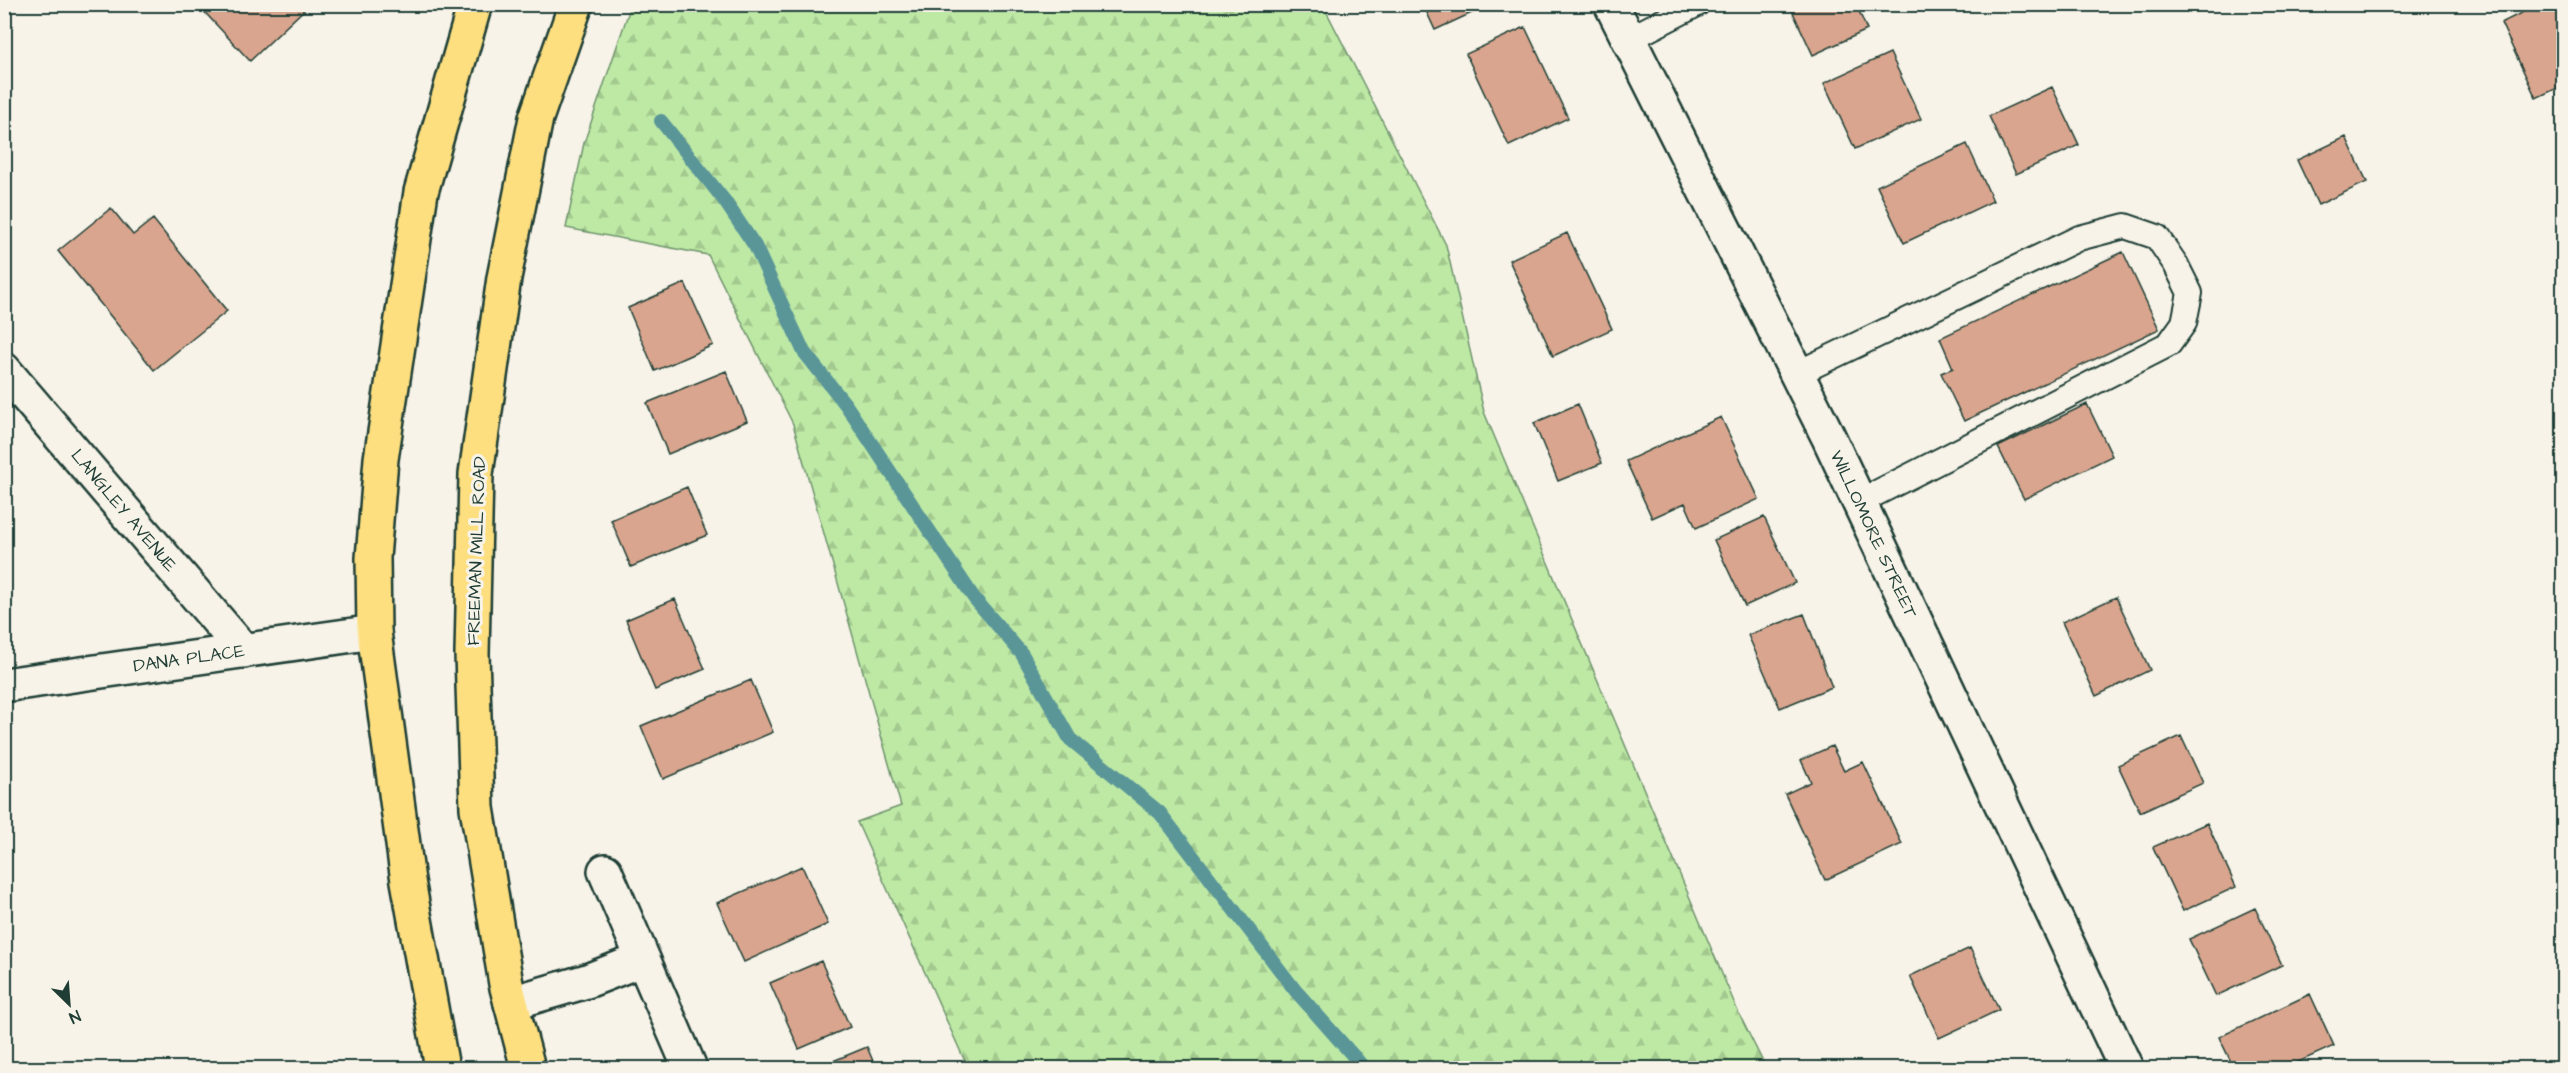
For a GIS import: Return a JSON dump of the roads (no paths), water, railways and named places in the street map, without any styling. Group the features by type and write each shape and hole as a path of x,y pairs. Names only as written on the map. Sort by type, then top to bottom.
{"main road":[{"path":"442,1068 408,880 374,632 373,558 381,459 421,192 476,4"},
{"name":"FREEMAN MILL ROAD","path":"528,1068 511,1003 477,808 471,654 476,474 504,278 536,118 576,4"}],"street":[{"name":"WILLOMORE STREET","path":"1611,4 1859,502 2126,1068"},
{"name":"LANGLEY AVENUE","path":"4,370 244,651"},
{"name":"DANA PLACE","path":"4,685 374,632"},
{"path":"605,871 690,1068"},
{"path":"511,1003 587,981 643,959"}],"lane":[{"path":"1629,39 1697,4"},
{"path":"1796,374 2079,238 2126,226 2157,237 2176,265 2190,293 2184,323 2169,344 1859,502"}],"waterway":[{"path":"661,121 724,200 755,246 804,352 846,405 974,598 1022,654 1070,739 1160,813 1295,990 1364,1068"}]}
